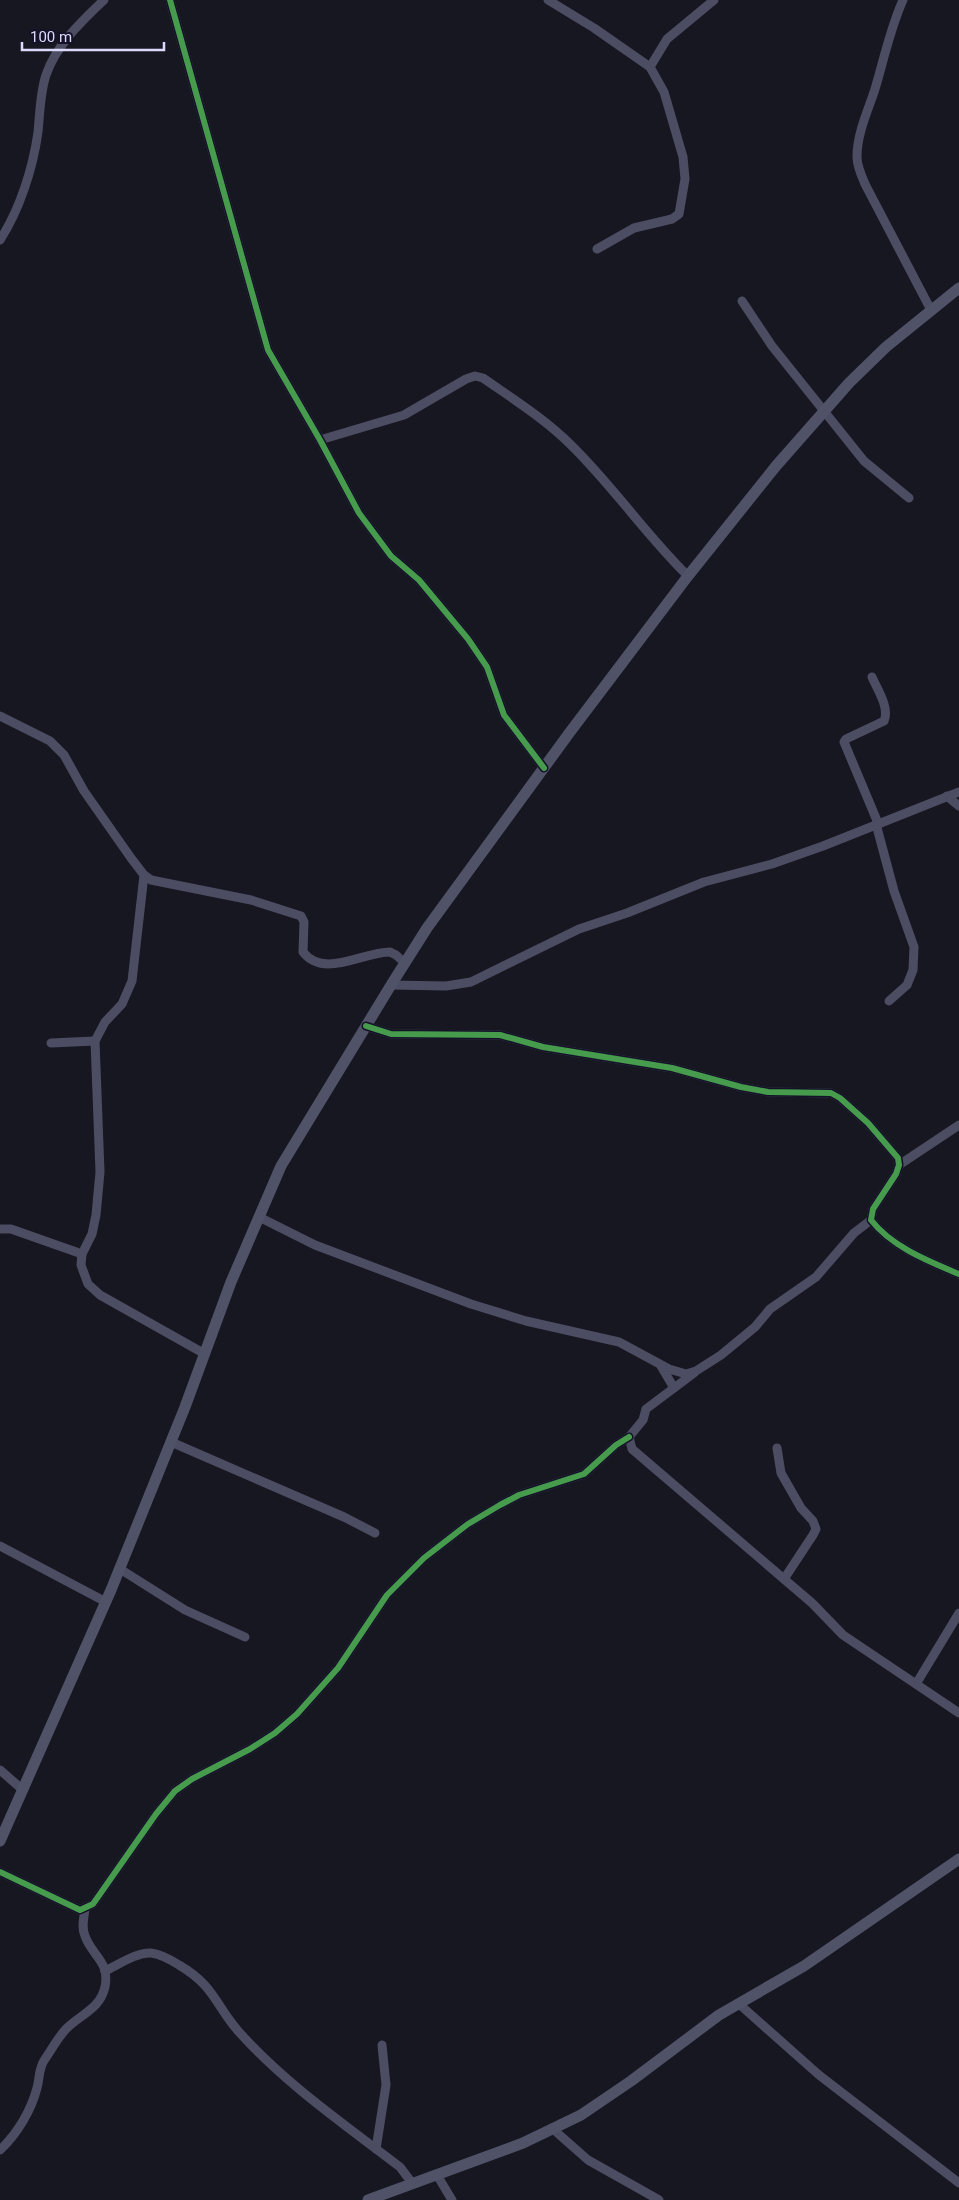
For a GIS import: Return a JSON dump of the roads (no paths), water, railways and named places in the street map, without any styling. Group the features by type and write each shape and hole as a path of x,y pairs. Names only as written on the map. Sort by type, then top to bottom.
{"main road":[{"path":"0,1841 120,1569 171,1442 231,1282 281,1166 391,985 427,928 688,576 824,410 886,347 959,288"},
{"path":"368,2200 554,2130 631,2081 684,2040 739,2004 804,1966 959,1859"}],"street":[{"path":"1,238 16,211 30,166 38,134 46,75 57,51 81,22 104,0"},
{"path":"170,0 268,350 320,440 359,513 391,556 418,580 478,653 487,667 504,715 544,768"},
{"path":"548,0 594,28 650,67 664,92 683,157 685,178 679,214 672,219 634,228 596,249"},
{"path":"650,67 667,39 714,0"},
{"path":"903,0 887,40 882,67 859,138 857,157 858,167 866,186 931,310"},
{"path":"742,302 772,346 864,461 908,498"},
{"path":"320,440 404,416 466,378 475,376 483,378 529,410 572,445 653,539 688,576"},
{"path":"872,677 887,716 884,721 846,739 844,742 877,823 894,891 914,947 913,970 907,985 889,1001"},
{"path":"0,716 50,741 64,755 84,791 144,875 160,883 251,900 301,916 304,922 303,952 314,962 335,963 382,952 396,955 405,963"},
{"path":"391,985 446,986 472,982 579,929 627,913 704,882 772,864 823,846 959,792"},
{"path":"947,796 959,806"},
{"path":"144,875 132,981 122,1004 105,1022 95,1041 100,1172 96,1215 92,1234 82,1254 83,1276 100,1295 205,1354"},
{"path":"0,1872 80,1910 93,1904 156,1814 175,1791 192,1779 275,1733 297,1714 338,1668 387,1595 424,1558 468,1524 519,1495 584,1474 616,1446 630,1437 642,1420 646,1409 755,1327 770,1309 816,1277 854,1232 871,1220 873,1209 896,1174 899,1165 898,1158 868,1123 840,1098 831,1093 768,1092 741,1087 672,1068 543,1047 500,1035 391,1034 366,1026"},
{"path":"51,1043 95,1041"},
{"path":"899,1165 959,1125"},
{"path":"259,1217 315,1245 471,1304 526,1321 619,1342 676,1372 686,1374 696,1372"},
{"path":"871,1220 896,1243 933,1263 959,1274"},
{"path":"0,1229 11,1229 82,1254"},
{"path":"658,1363 674,1388"},
{"path":"630,1437 632,1449 784,1578 843,1635 959,1713"},
{"path":"171,1442 375,1533"},
{"path":"777,1448 781,1473 816,1529 784,1578"},
{"path":"0,1546 106,1602"},
{"path":"120,1569 185,1610 245,1637"},
{"path":"916,1684 959,1613"},
{"path":"0,1770 23,1790"},
{"path":"0,2150 13,2137 23,2120 38,2088 42,2062 66,2029 95,2007 101,1998 105,1986 105,1971 102,1961 85,1937 82,1926 85,1909"},
{"path":"105,1971 143,1954 152,1953 171,1960 190,1971 208,1986 239,2032 296,2087 400,2167 412,2183"},
{"path":"739,2004 819,2075 959,2183"},
{"path":"376,2149 386,2085 382,2045"},
{"path":"554,2130 588,2160 659,2200"},
{"path":"437,2175 452,2200"}]}
